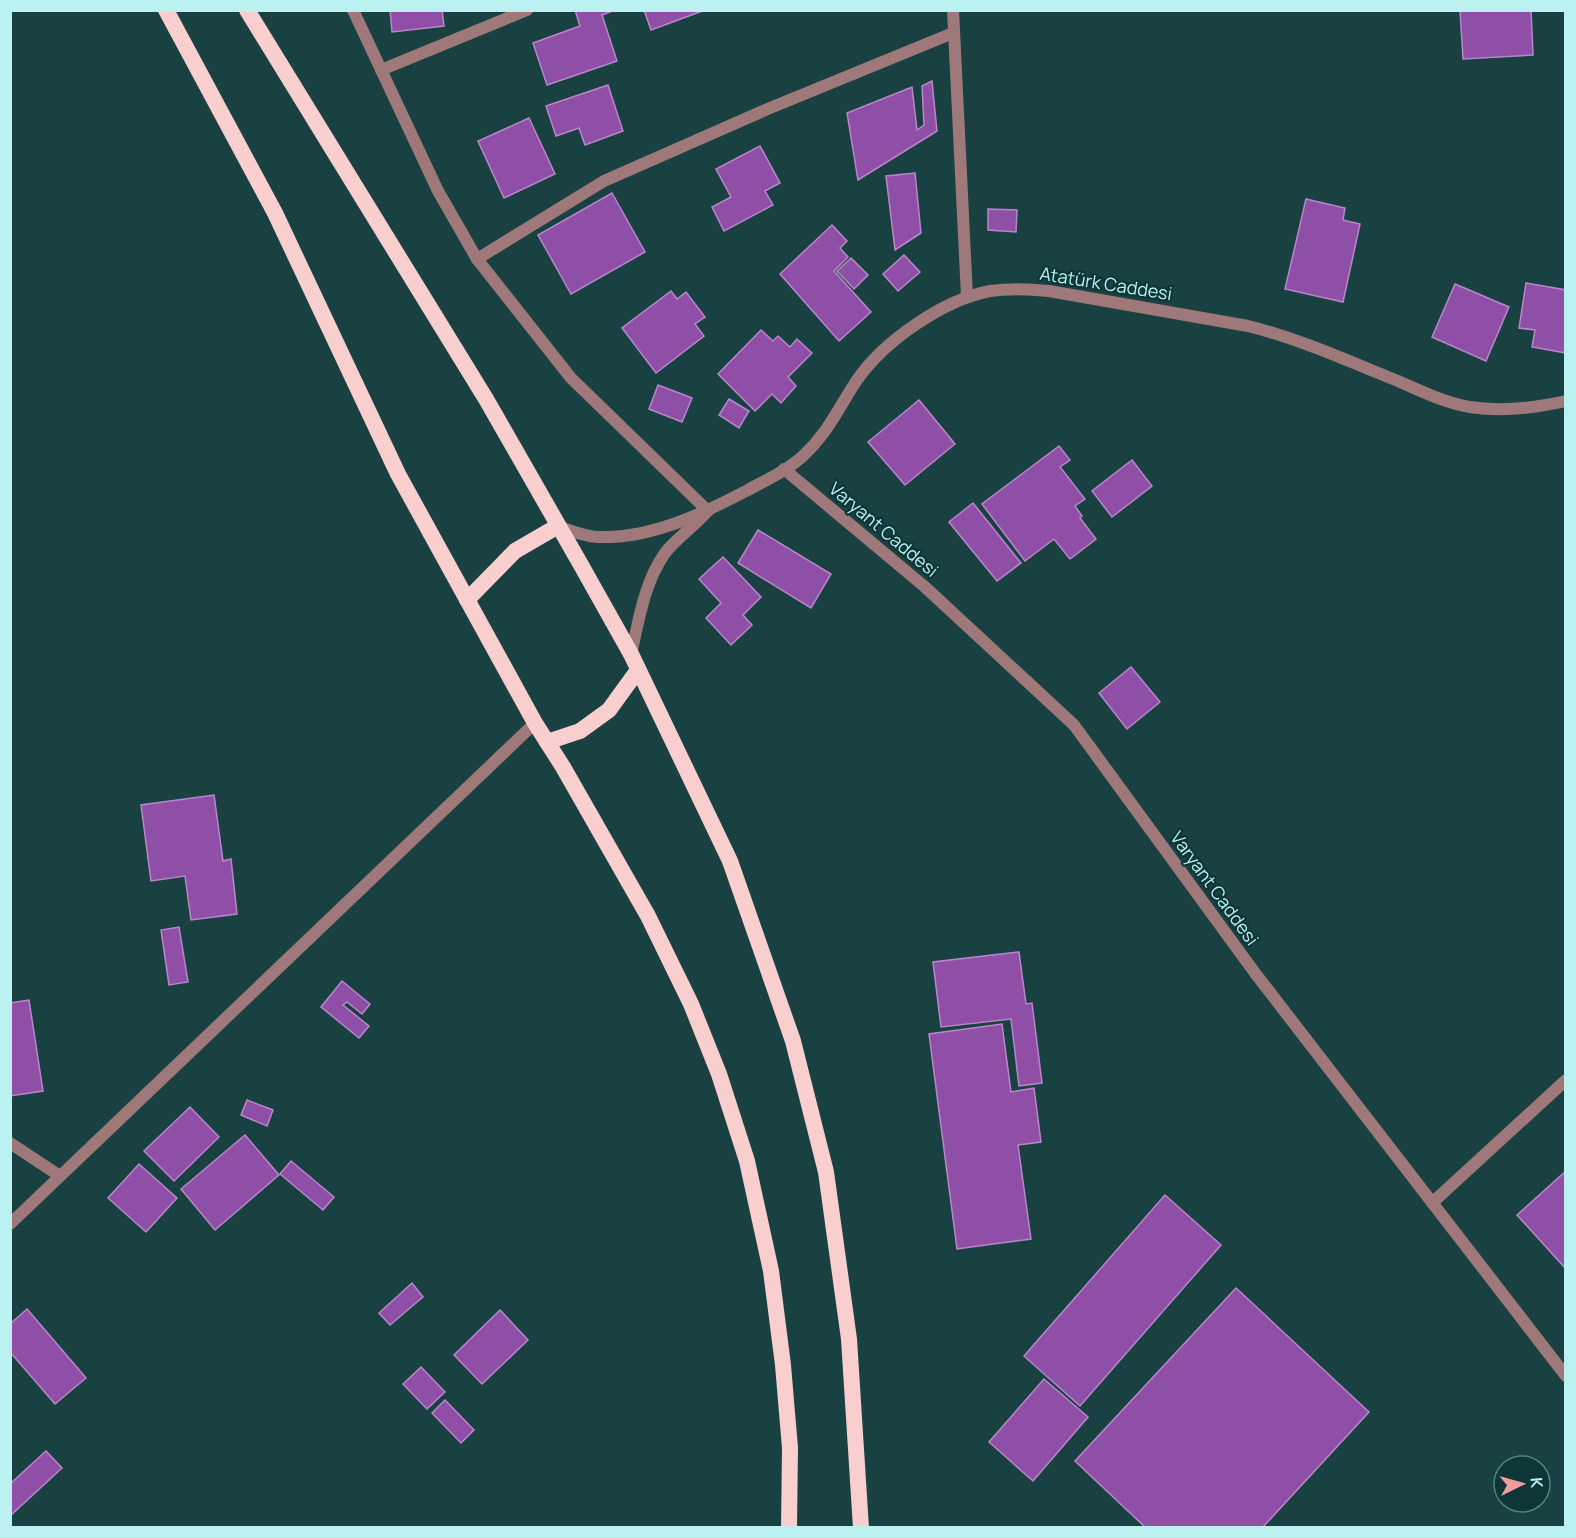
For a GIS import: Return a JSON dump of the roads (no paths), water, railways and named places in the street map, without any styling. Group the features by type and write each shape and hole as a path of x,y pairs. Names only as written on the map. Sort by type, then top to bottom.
{"highway":[{"path":"166,10 275,213 398,474 535,723 563,767 648,916 691,1004 719,1074 747,1161 771,1271 783,1365 790,1448 789,1527"},
{"path":"247,10 479,389 631,654 730,861 793,1041 826,1172 848,1328 861,1527"},
{"path":"467,600 515,551 558,526"},
{"path":"547,742 580,731 609,710 638,670"}],"street":[{"path":"353,10 438,191 477,259 571,378 708,511"},
{"path":"381,70 526,10"},
{"path":"953,10 967,297"},
{"path":"477,259 604,181 770,108 953,33"},
{"name":"Atatürk Caddesi","path":"708,511 803,457 831,424 857,380 885,347 926,318 967,297 991,291 1049,291 1277,333 1444,401 1470,407 1494,410 1566,401"},
{"name":"Varyant Caddesi","path":"784,469 925,587 1074,725 1255,973 1566,1376"},
{"path":"558,526 597,537 637,534 708,511"},
{"path":"631,654 643,602 653,573 667,551 708,511"},
{"path":"10,1224 535,723"},
{"path":"1432,1203 1566,1080"},
{"path":"10,1143 60,1176"}]}
